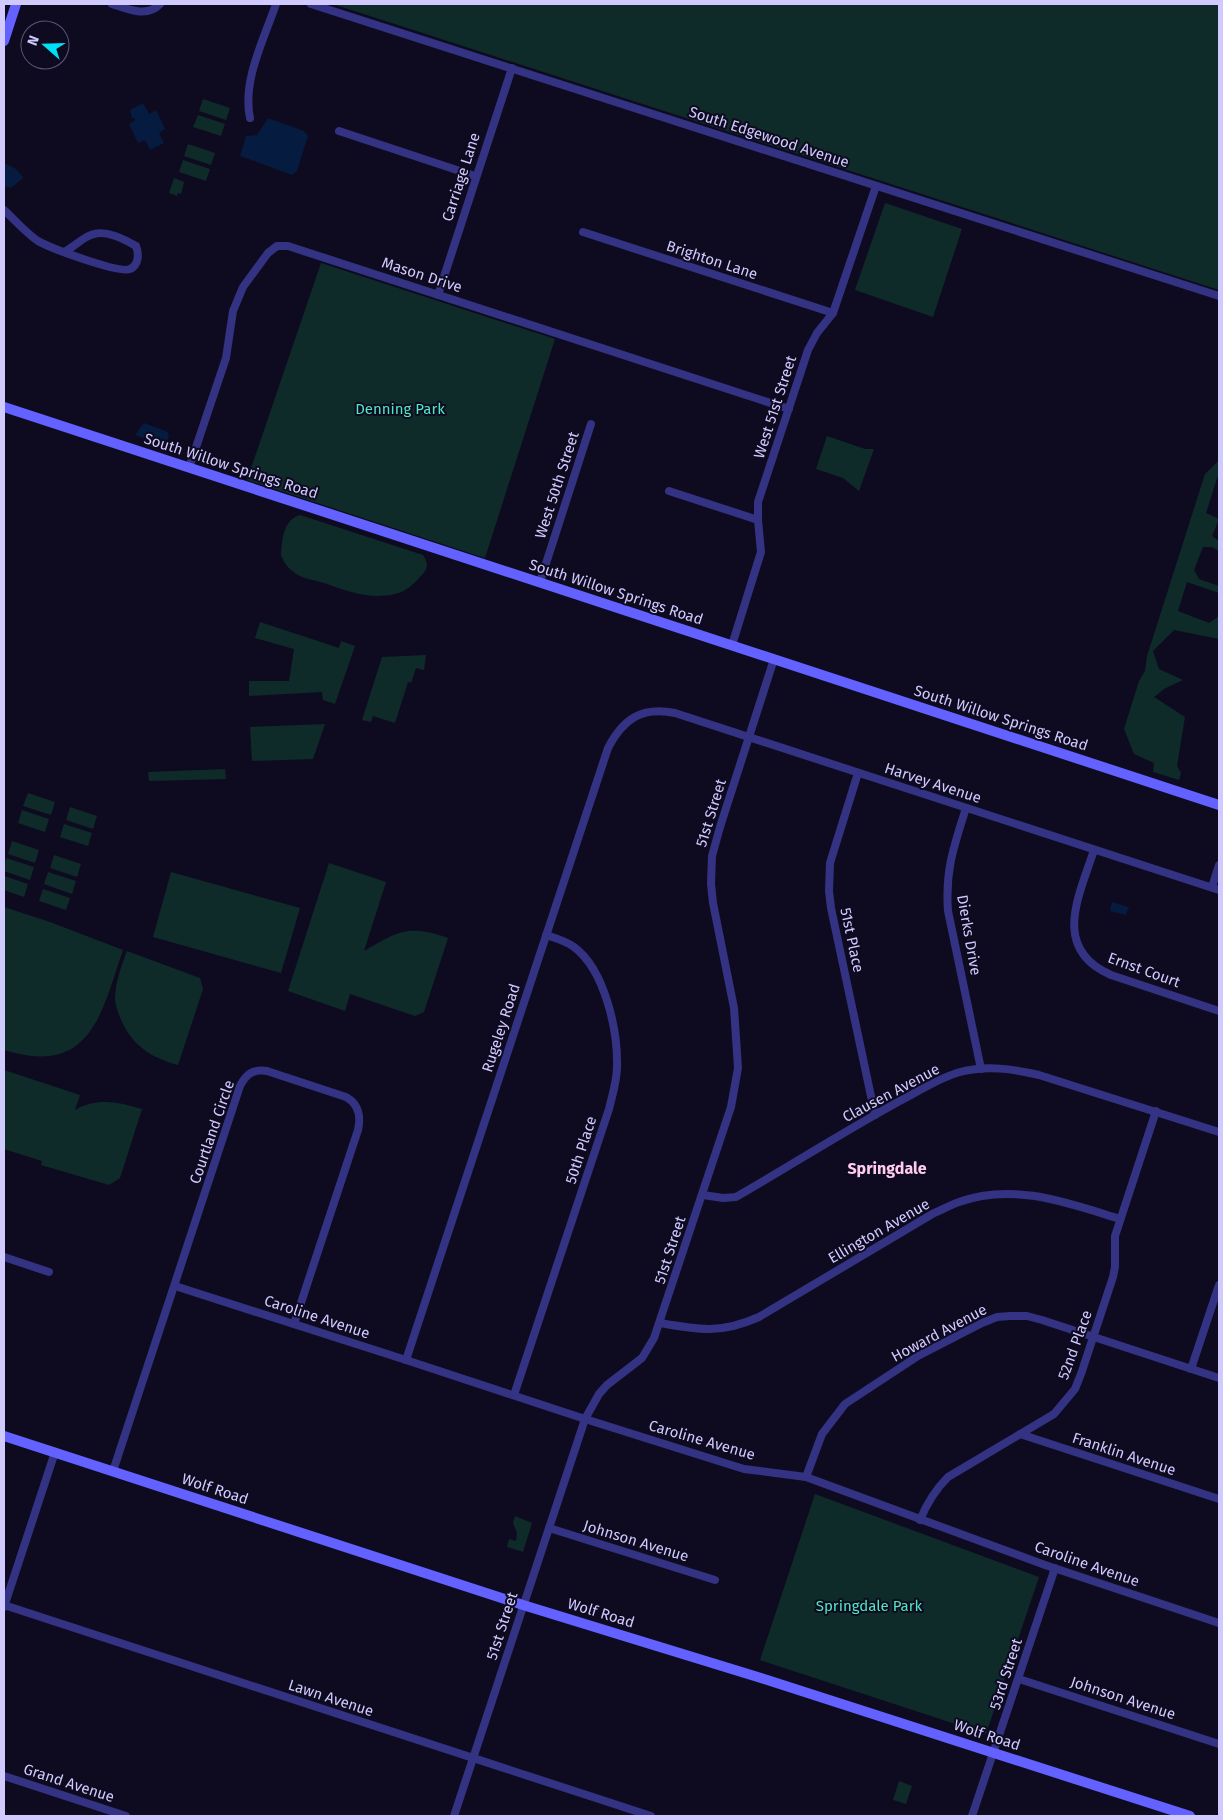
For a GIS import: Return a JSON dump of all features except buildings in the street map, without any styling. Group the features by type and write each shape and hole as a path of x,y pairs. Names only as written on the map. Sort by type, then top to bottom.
{"main road":[{"path":"4,41 16,4"},
{"name":"South Willow Springs Road","path":"4,407 732,646 1218,802"},
{"name":"Wolf Road","path":"4,1436 523,1605 761,1678 1190,1816"}],"street":[{"path":"112,4 130,10 146,12 160,4"},
{"path":"250,118 247,97 249,82 276,4"},
{"name":"South Edgewood Avenue","path":"311,4 1219,296"},
{"name":"Carriage Lane","path":"438,295 475,176 512,68"},
{"path":"339,131 475,176"},
{"name":"West 51st Street","path":"732,646 759,560 758,502 812,340 833,313 876,186"},
{"path":"4,210 38,241 64,252 119,270 129,270 136,264 138,253 136,246 127,240 100,232 89,235 64,252"},
{"name":"Brighton Lane","path":"583,232 833,313"},
{"name":"Mason Drive","path":"189,468 226,358 233,310 243,287 268,253 277,246 288,246 789,409"},
{"name":"West 50th Street","path":"540,582 591,424"},
{"path":"669,491 758,520"},
{"name":"51st Street","path":"454,1816 585,1419 599,1394 607,1385 642,1358 654,1338 731,1107 738,1068 734,1008 713,903 711,870 715,844 774,659"},
{"name":"Harvey Avenue","path":"637,715 653,711 664,711 1216,889"},
{"name":"Rugeley Road","path":"406,1360 608,748 620,728 637,715"},
{"name":"51st Place","path":"858,773 830,864 829,891 875,1115"},
{"name":"Dierks Drive","path":"966,808 950,862 947,893 948,911 981,1069"},
{"name":"Ernst Court","path":"1094,850 1075,909 1073,922 1074,933 1082,954 1099,970 1111,975 1219,1011"},
{"path":"1216,889 1219,865"},
{"name":"50th Place","path":"514,1395 609,1109 617,1068 615,1033 610,1008 592,968 574,947 546,935"},
{"name":"Clausen Avenue","path":"703,1195 723,1198 736,1197 875,1115 934,1083 959,1072 981,1069 1010,1068 1039,1075 1219,1132"},
{"name":"Courtland Circle","path":"113,1471 240,1086 248,1074 259,1070 346,1097 352,1100 359,1113 360,1122 358,1130 294,1324"},
{"name":"52nd Place","path":"920,1520 928,1501 948,1477 1054,1414 1075,1389 1113,1277 1115,1267 1115,1236 1156,1111"},
{"name":"Ellington Avenue","path":"660,1323 713,1330 730,1328 745,1323 768,1312 934,1213 960,1202 982,1196 1020,1193 1045,1197 1120,1219"},
{"path":"4,1257 49,1272"},
{"path":"1192,1369 1219,1285"},
{"name":"Caroline Avenue","path":"175,1286 744,1469 806,1477 1055,1568 1219,1623"},
{"name":"Howard Avenue","path":"806,1477 822,1434 845,1404 918,1356 997,1317 1027,1316 1219,1378"},
{"name":"Franklin Avenue","path":"1020,1434 1219,1499"},
{"path":"4,1606 55,1452"},
{"name":"Johnson Avenue","path":"549,1528 715,1580"},
{"name":"53rd Street","path":"972,1816 1055,1568"},
{"name":"Lawn Avenue","path":"4,1606 651,1816"},
{"name":"Johnson Avenue","path":"1019,1679 1219,1744"},
{"name":"Grand Avenue","path":"4,1776 126,1816"}],"green space":[{"path":"333,4 1219,4 1219,290"},
{"path":"203,99 230,108 226,120 199,111"},
{"path":"198,115 225,124 221,136 193,127"},
{"path":"188,144 215,153 211,165 184,156"},
{"path":"183,160 210,169 206,181 179,172"},
{"path":"174,178 184,182 181,194 178,193 177,196 169,193"},
{"path":"885,203 962,229 933,317 855,290"},
{"name":"Denning Park","path":"321,263 555,339 485,558 247,480"},
{"path":"827,436 865,449 874,449 859,491 843,478 816,469"},
{"path":"1219,460 1219,472 1206,513 1219,519 1212,536 1219,541 1219,551 1212,547 1203,547 1194,570 1199,579 1219,586 1219,593 1187,582 1178,611 1209,623 1219,616 1219,639 1174,630 1153,651 1159,669 1183,680 1164,689 1154,697 1185,717 1177,766 1181,773 1179,780 1153,772 1154,763 1134,754 1124,729 1139,681 1145,671 1147,656 1205,474"},
{"path":"300,515 423,555 427,564 426,569 405,590 385,596 358,594 302,577 288,567 281,555 284,531 290,521"},
{"path":"260,622 339,648 341,641 355,646 335,704 323,700 322,692 249,696 249,681 289,681 294,649 255,638"},
{"path":"426,655 424,670 416,668 411,683 408,682 395,723 373,716 371,722 362,720 382,657"},
{"path":"325,724 313,759 252,761 250,727"},
{"path":"225,769 226,779 149,781 148,772"},
{"path":"28,793 55,802 51,815 23,806"},
{"path":"70,807 97,816 93,829 66,820"},
{"path":"22,810 49,819 45,832 18,823"},
{"path":"64,824 92,833 88,846 60,837"},
{"path":"12,841 39,850 35,863 8,854"},
{"path":"54,855 81,864 77,877 50,868"},
{"path":"6,858 34,867 30,880 4,871"},
{"path":"329,863 386,882 364,951 395,934 404,932 423,931 448,938 424,1012 415,1016 350,994 345,1011 288,991"},
{"path":"48,872 76,881 72,894 44,884"},
{"path":"171,872 300,908 281,973 153,937"},
{"path":"4,876 28,884 24,897 4,890"},
{"path":"43,889 70,898 66,910 39,901"},
{"path":"4,907 50,922 123,950 99,1017 88,1034 74,1047 56,1055 33,1056 4,1050"},
{"path":"127,951 200,978 203,989 178,1065 152,1055 138,1045 122,1022 116,1006 115,994"},
{"path":"4,1070 80,1095 75,1110 100,1102 125,1104 142,1109 120,1178 109,1185 41,1165 42,1161 4,1149"},
{"name":"Springdale Park","path":"815,1494 1039,1577 986,1734 760,1660"},
{"path":"515,1516 532,1523 523,1552 507,1547 509,1539 516,1541 517,1533 513,1523"},
{"path":"899,1781 912,1786 906,1804 893,1800"}],"water":[{"path":"143,103 149,114 156,110 165,129 159,133 164,143 150,150 145,140 138,143 129,124 135,120 132,118 130,110"},
{"path":"268,118 304,131 308,136 297,171 292,175 240,156 246,136 257,135"},
{"path":"4,163 16,169 23,177 11,188 4,186"},
{"path":"144,423 168,432 169,436 166,442 162,444 135,435"},
{"path":"1112,902 1129,907 1126,915 1110,911"}],"district":[{"name":"Springdale","path":"887,1168"}]}
